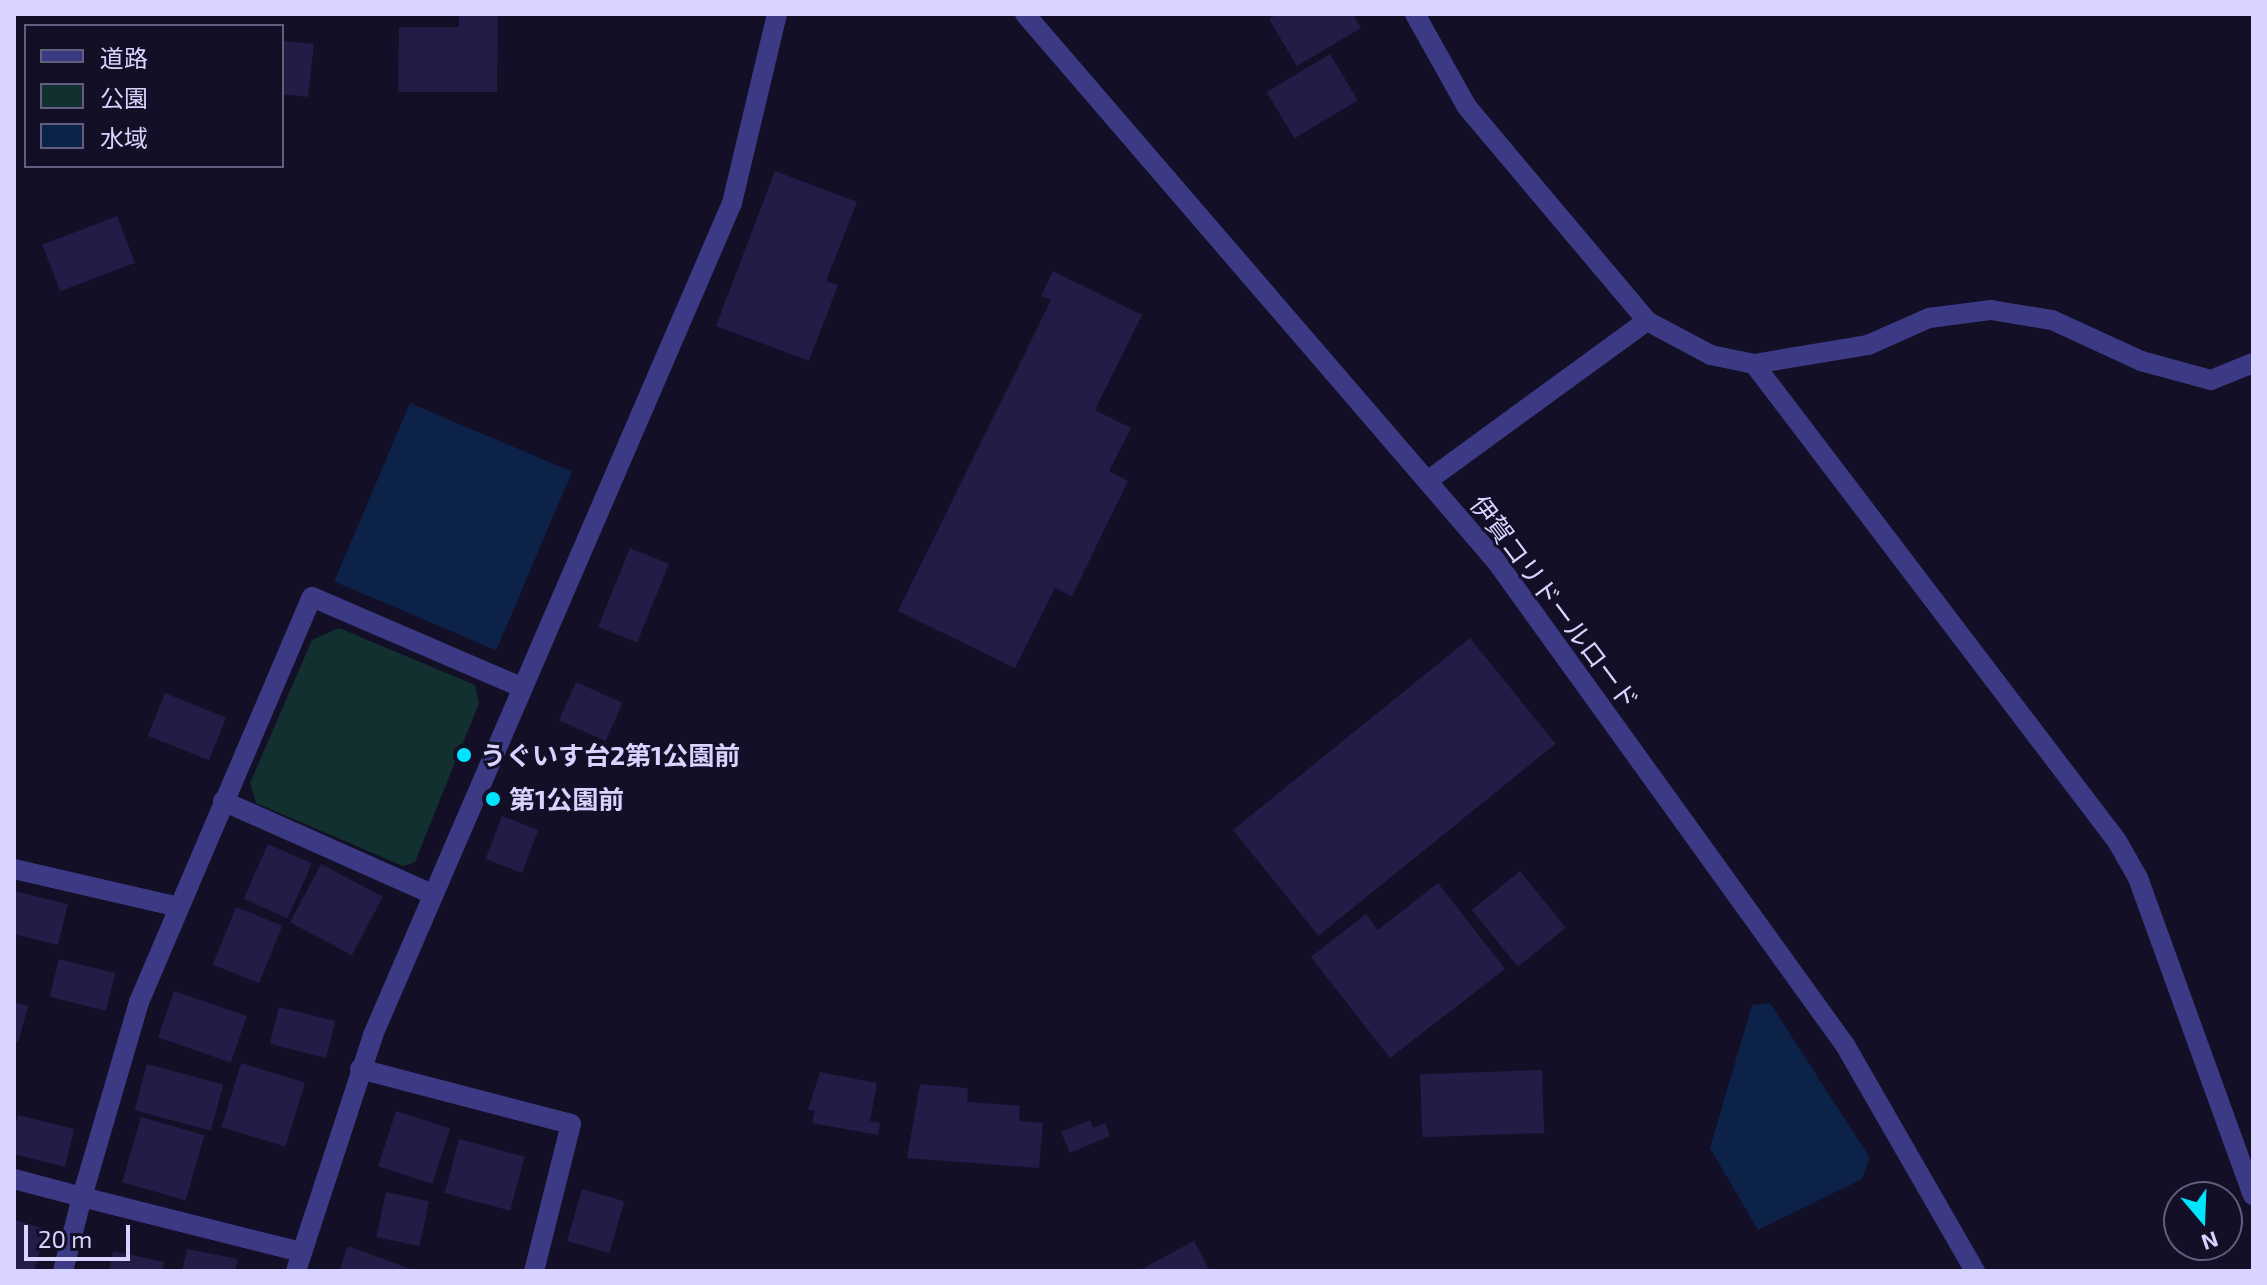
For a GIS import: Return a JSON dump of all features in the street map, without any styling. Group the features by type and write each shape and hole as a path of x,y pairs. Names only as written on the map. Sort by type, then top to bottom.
{"street":[{"path":"14,1179 299,1262 360,1069 432,894 732,203 777,14"},
{"name":"伊賀コリドールロード","path":"1025,14 1430,479 1799,977 1975,1271"},
{"path":"1415,14 1467,107 1647,321 1711,355 1754,364 1868,345 1929,318 1991,310 2052,320 2141,361 2211,380 2253,363"},
{"path":"1430,479 1647,321"},
{"path":"1754,364 2117,841 2138,878 2253,1195"},
{"path":"63,1271 126,1042 178,907 312,597 521,687"},
{"path":"223,801 432,894"},
{"path":"14,869 178,907"},
{"path":"360,1069 571,1124 534,1271"}],"green space":[{"path":"339,628 475,685 479,703 415,862 403,866 256,803 250,783 312,640"}],"water":[{"path":"410,403 572,472 496,650 334,582"},
{"path":"1770,1003 1870,1158 1862,1179 1758,1230 1710,1148 1752,1005"}],"building":[{"path":"459,14 498,14 497,92 398,92 399,27 459,27"},
{"path":"1278,14 1353,14 1361,28 1297,66 1269,19"},
{"path":"284,41 314,44 308,97 284,94"},
{"path":"1330,54 1358,100 1294,138 1267,92"},
{"path":"775,171 857,202 826,281 838,285 809,361 716,326"},
{"path":"117,216 135,263 60,291 42,245"},
{"path":"1053,271 1142,315 1095,410 1131,428 1109,471 1128,481 1072,596 1055,588 1015,668 898,611 1051,300 1041,296"},
{"path":"630,548 669,564 637,643 598,627"},
{"path":"1470,638 1556,744 1319,936 1233,830"},
{"path":"576,682 623,703 606,741 559,720"},
{"path":"165,693 226,718 209,760 148,736"},
{"path":"502,816 538,830 522,873 486,859"},
{"path":"268,844 312,864 287,918 244,899"},
{"path":"321,864 383,897 352,955 290,922"},
{"path":"1520,871 1566,928 1518,967 1472,910"},
{"path":"1438,883 1505,969 1390,1058 1311,957 1366,914 1378,930"},
{"path":"14,891 68,904 58,945 14,934"},
{"path":"236,907 282,926 259,983 213,964"},
{"path":"59,959 115,973 106,1011 50,997"},
{"path":"174,991 247,1016 231,1062 158,1037"},
{"path":"14,1002 28,1006 18,1043 14,1042"},
{"path":"279,1007 335,1021 326,1058 270,1044"},
{"path":"241,1063 305,1083 285,1147 221,1127"},
{"path":"147,1064 223,1084 211,1131 135,1110"},
{"path":"1542,1070 1544,1133 1422,1137 1420,1074"},
{"path":"820,1072 877,1083 870,1121 880,1123 878,1135 812,1123 815,1111 808,1110"},
{"path":"920,1084 968,1088 967,1102 1020,1106 1019,1121 1043,1123 1039,1168 907,1158"},
{"path":"396,1111 450,1129 432,1184 378,1166"},
{"path":"18,1115 74,1129 65,1167 14,1154"},
{"path":"141,1117 204,1135 186,1201 122,1182"},
{"path":"1090,1120 1093,1128 1105,1123 1110,1136 1070,1153 1061,1132"},
{"path":"459,1139 525,1157 510,1211 445,1193"},
{"path":"582,1189 624,1201 609,1253 567,1241"},
{"path":"386,1192 429,1201 419,1246 376,1237"},
{"path":"14,1220 46,1229 34,1271 14,1271"},
{"path":"1194,1241 1210,1271 1138,1271"},
{"path":"348,1246 416,1271 339,1271"},
{"path":"187,1249 238,1259 235,1271 182,1271"},
{"path":"113,1251 164,1262 162,1271 109,1271"}],"place":[{"name":"うぐいす台2第1公園前","path":"464,755"},
{"name":"第1公園前","path":"493,799"}]}
